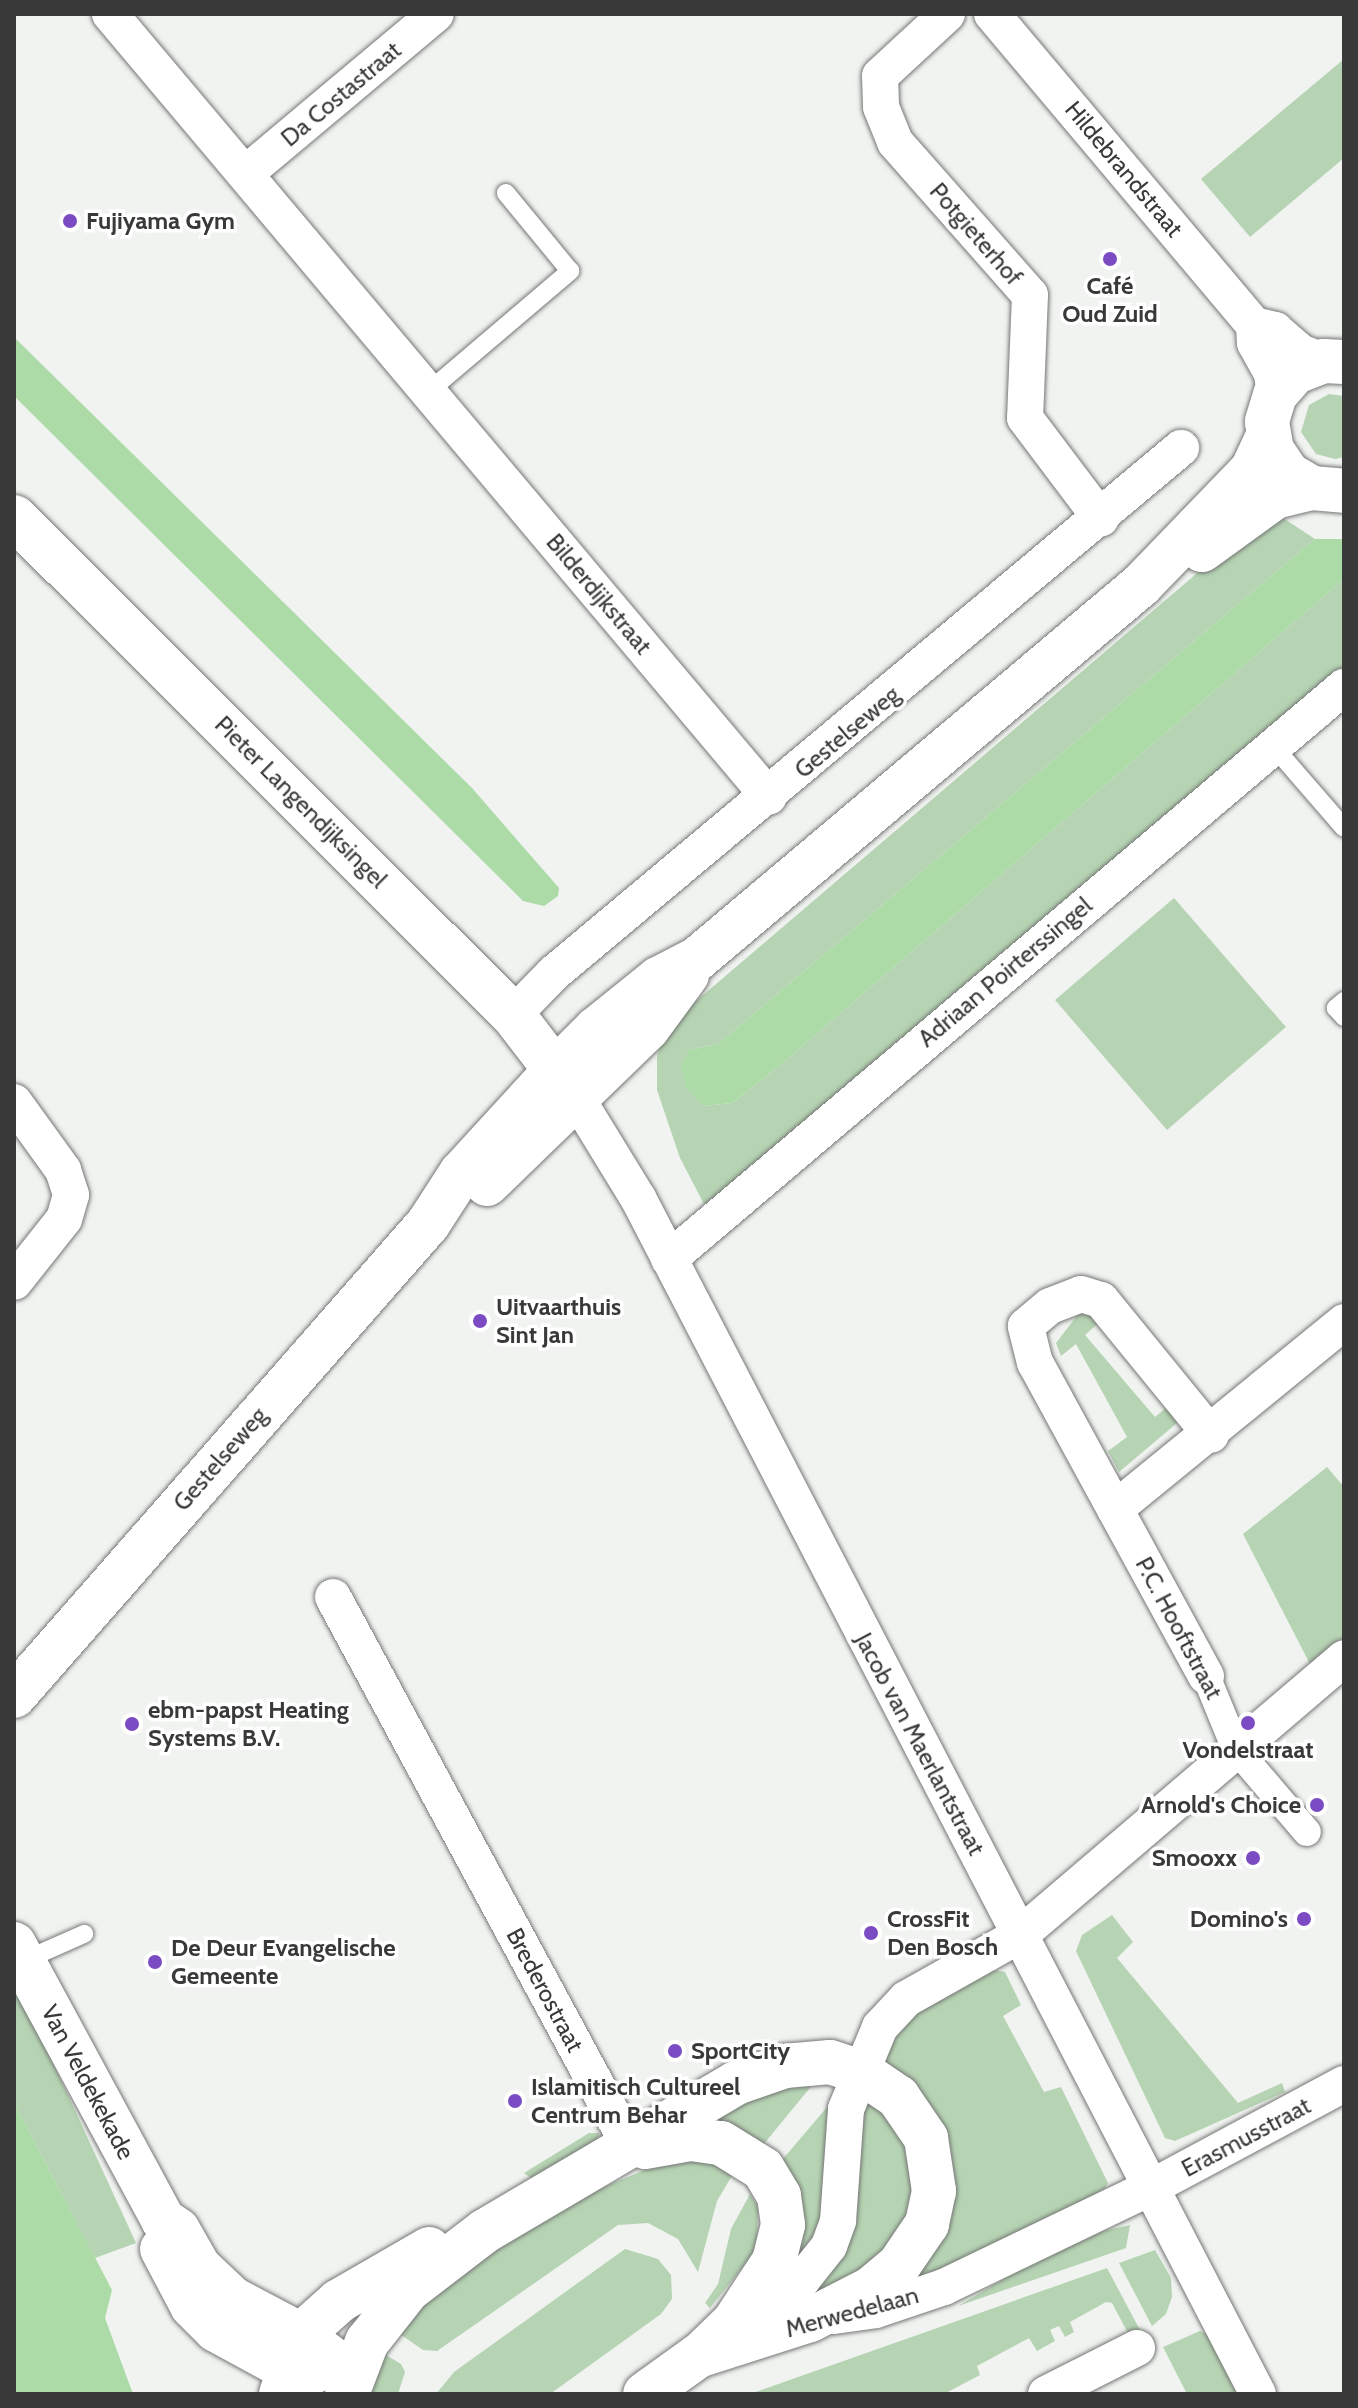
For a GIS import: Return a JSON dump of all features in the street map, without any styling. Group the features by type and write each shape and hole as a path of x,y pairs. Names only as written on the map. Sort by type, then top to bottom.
{"main road":[{"path":"1328,490 1288,474 1272,416 1295,372 1334,362"},
{"name":"Gestelseweg","path":"14,1696 428,1224 461,1173 567,1082 658,979 697,959 1141,585 1252,470 1272,416"},
{"name":"Gestelseweg","path":"1141,585 1184,563 1275,497 1328,490"},
{"name":"Pieter Langendijksingel","path":"14,517 513,1015 567,1082"},
{"name":"Van Veldekekade","path":"18,1952 163,2220 160,2244 199,2315 227,2338 290,2365 349,2384"},
{"path":"349,2384 374,2331 408,2290 485,2231 631,2149 736,2083 770,2070 830,2062 861,2072 898,2097 922,2130 934,2172 931,2208 920,2239 888,2277 810,2320"},
{"path":"631,2149 691,2139 721,2143 750,2158 771,2181 782,2211 780,2242 761,2285 734,2322 671,2375"},
{"path":"290,2365 339,2301 425,2251 485,2231"},
{"name":"Merwedelaan","path":"671,2375 810,2320"}],"street":[{"name":"Bilderdijkstraat","path":"110,14 769,797"},
{"name":"Da Costastraat","path":"245,174 436,14"},
{"name":"Potgieterhof","path":"947,14 880,76 881,107 895,142 1030,295 1025,418 1101,519"},
{"name":"Hildebrandstraat","path":"992,14 1254,325 1275,330 1300,352 1334,362"},
{"name":"Hildebrandstraat","path":"1254,325 1255,343 1272,374 1272,416"},
{"name":"Gestelseweg","path":"513,1015 554,973 769,797 1101,519 1181,448"},
{"name":"Adriaan Poirterssingel","path":"669,1259 1344,687"},
{"name":"Jacob van Maerlantstraat","path":"567,1082 669,1259 1020,1935 1148,2189 1258,2394"},
{"path":"14,1102 63,1170 71,1195 64,1219 14,1282"},
{"name":"P.C. Hooftstraat","path":"1211,1435 1101,1300 1081,1294 1050,1306 1026,1326 1035,1363 1206,1676 1236,1749 1307,1832"},
{"path":"1115,1509 1211,1435 1344,1322"},
{"name":"Brederostraat","path":"333,1597 631,2149"},
{"path":"734,2322 802,2280 829,2246 838,2221 843,2121 880,2027 906,1999 1020,1935 1344,1658"},
{"name":"Erasmusstraat","path":"1148,2189 1344,2084"},
{"name":"Merwedelaan","path":"810,2320 876,2310 944,2287 1148,2189"},
{"path":"1046,2394 1137,2348"}],"lane":[{"path":"428,392 570,271 506,193"},
{"path":"1273,746 1344,828"},
{"path":"1344,1001 1336,1008 1344,1017"},
{"path":"18,1952 84,1934"}],"shaded area":[{"path":"1344,59 1344,158 1250,237 1201,179"},
{"path":"14,337 472,788 559,888 558,896 544,906 523,901 14,396"},
{"path":"1329,394 1344,396 1344,457 1335,459 1316,454 1301,432 1309,405"},
{"path":"1271,510 1315,539 718,1044 689,1050 704,1106 732,1103 778,1067 1344,579 1344,672 709,1205 704,1204 680,1158 657,1090 657,1056 668,1025"},
{"path":"1315,539 1344,539 1344,579 778,1067 732,1103 704,1106 686,1087 681,1066 689,1050 718,1044"},
{"path":"1174,898 1286,1027 1167,1130 1055,1000"},
{"path":"1093,1312 1101,1321 1085,1335 1155,1417 1172,1403 1183,1418 1119,1472 1108,1451 1127,1437 1076,1344 1061,1356 1056,1343 1079,1313"},
{"path":"1327,1467 1344,1487 1344,1638 1311,1666 1243,1534"},
{"path":"1112,1915 1133,1942 1117,1958 1238,2103 1282,2083 1285,2092 1175,2141 1165,2138 1076,1951 1082,1935"},
{"path":"988,1969 1005,1972 1021,2005 1003,2016 1044,2092 1061,2087 1108,2183 1100,2197 914,2286 909,2274 939,2233 879,2065 893,2028"},
{"path":"14,1978 136,2243 95,2258 14,2103"},
{"path":"818,2078 758,2151 707,2127 736,2098"},
{"path":"867,2090 898,2120 919,2198 889,2260 802,2310"},
{"path":"834,2099 825,2218 803,2262 791,2253 776,2167"},
{"path":"14,2103 112,2290 105,2318 133,2394 14,2394"},
{"path":"589,2133 599,2133 597,2148 536,2182 524,2173"},
{"path":"691,2158 714,2162 733,2174 717,2201 698,2272 678,2239 648,2223 618,2225 437,2351 423,2350 390,2327 418,2297 585,2195 654,2166"},
{"path":"750,2194 758,2207 757,2249 710,2308 705,2303 718,2284 731,2229"},
{"path":"1130,2225 1126,2248 958,2306 1031,2263 1103,2231"},
{"path":"625,2249 658,2259 671,2275 672,2299 661,2314 550,2394 436,2394 454,2372"},
{"path":"1155,2250 1171,2278 1172,2297 1166,2314 1152,2326 1119,2263"},
{"path":"1107,2268 1141,2332 1130,2337 1112,2303 1106,2302 1070,2322 1074,2332 1065,2337 1059,2326 1050,2330 1055,2341 1037,2351 1029,2338 977,2366 980,2375 944,2394 750,2394"},
{"path":"1200,2331 1209,2335 1239,2394 1187,2394 1163,2347"},
{"path":"376,2349 401,2364 405,2372 398,2394 358,2394"}],"place":[{"name":"Fujiyama Gym","path":"70,221"},
{"name":"Café Oud Zuid","path":"1110,259"},
{"name":"Uitvaarthuis Sint Jan","path":"480,1321"},
{"name":"Vondelstraat","path":"1248,1723"},
{"name":"ebm-papst Heating Systems B.V.","path":"132,1724"},
{"name":"Arnold's Choice","path":"1317,1805"},
{"name":"Smooxx","path":"1253,1858"},
{"name":"Domino's","path":"1304,1919"},
{"name":"CrossFit Den Bosch","path":"871,1933"},
{"name":"De Deur Evangelische Gemeente","path":"155,1962"},
{"name":"SportCity","path":"675,2051"},
{"name":"Islamitisch Cultureel Centrum Behar","path":"515,2101"}]}
